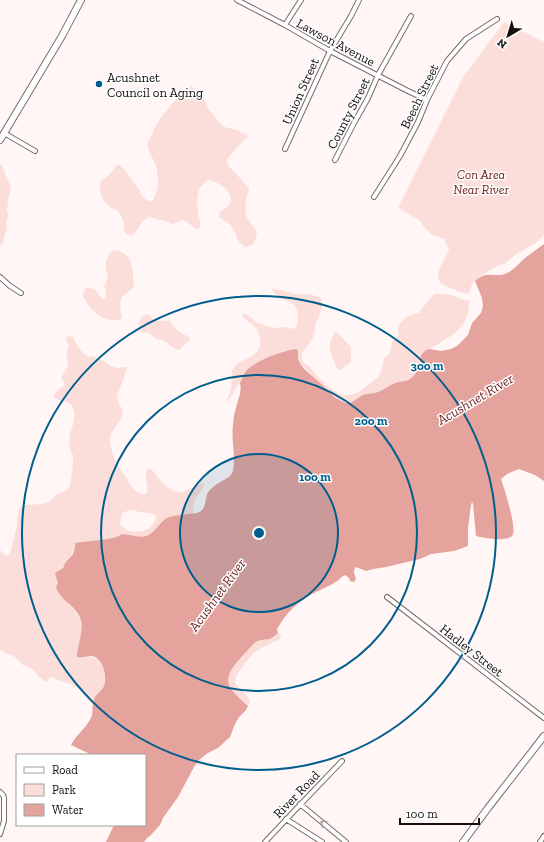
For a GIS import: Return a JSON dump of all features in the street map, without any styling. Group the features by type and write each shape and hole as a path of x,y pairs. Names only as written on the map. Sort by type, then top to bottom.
{"main road":[{"path":"0,140 62,36 81,0"},
{"path":"463,842 544,736"}],"street":[{"name":"Lawson Avenue","path":"237,0 330,51 427,100"},
{"path":"247,5 250,0"},
{"path":"285,25 301,0"},
{"name":"Union Street","path":"285,148 330,51 359,0"},
{"name":"County Street","path":"335,160 368,98 378,75 411,16"},
{"name":"Beech Street","path":"374,197 400,156 447,61 466,39 497,19"},
{"path":"4,133 35,151"},
{"path":"0,277 20,293"},
{"name":"Hadley Street","path":"387,597 544,718"},
{"name":"River Road","path":"265,842 342,761"},
{"path":"0,834 4,821 4,799 1,793"},
{"path":"300,804 346,842"},
{"path":"286,819 322,842"},
{"path":"540,842 544,836"}],"green space":[{"name":"Con Area Near River","path":"504,22 544,42 544,235 537,242 515,255 504,264 493,268 480,276 472,284 469,294 466,294 444,285 439,281 439,271 449,249 444,239 431,234 419,220 398,208 463,77"},
{"path":"191,86 203,97 209,110 224,127 237,130 248,137 227,159 227,162 249,188 245,212 257,233 254,243 251,245 245,247 238,240 230,224 219,216 220,212 230,203 231,199 228,191 216,182 207,180 199,189 197,200 198,215 201,224 197,229 183,220 173,224 149,217 142,222 135,233 128,235 125,232 124,223 119,213 108,205 101,195 101,182 117,165 120,165 139,189 143,197 149,201 153,200 157,190 158,181 156,167 148,147 148,141 156,125 164,114 176,99"},
{"path":"0,164 10,185 11,192 8,199 7,211 9,216 6,222 7,228 3,242 0,246"},
{"path":"114,250 123,253 131,261 134,284 120,301 122,318 120,320 110,320 99,316 89,306 83,295 87,288 95,289 103,299 106,298 104,286 108,276 106,271 106,262 110,253"},
{"path":"271,288 296,294 311,294 321,298 322,306 315,325 313,338 302,353 302,359 303,362 310,367 326,385 343,395 351,395 359,392 378,377 382,369 384,358 390,353 392,342 399,335 399,325 407,316 419,313 434,294 451,295 469,301 466,318 462,325 451,336 421,355 415,374 407,381 397,382 376,393 363,395 353,402 347,403 335,398 303,366 298,356 298,351 285,351 263,360 243,377 225,404 231,391 233,370 238,364 254,355 260,345 258,331 245,319 242,313 248,315 256,322 269,327 296,328 298,316 295,306 279,297"},
{"path":"144,315 150,316 155,321 170,321 175,328 191,339 179,350 173,348 161,339 156,338 149,333 143,333 138,326 139,321"},
{"path":"335,332 337,332 351,347 351,361 342,370 338,370 330,350 330,342"},
{"path":"68,336 73,337 79,348 88,357 92,356 102,360 113,367 127,368 117,396 117,400 123,414 112,432 110,441 111,449 116,461 130,485 139,493 146,494 146,474 149,468 164,484 178,492 204,483 193,507 194,514 183,514 168,518 164,520 153,533 145,536 126,534 113,538 75,543 72,554 59,571 58,583 62,597 81,619 82,633 76,654 82,658 95,658 99,661 103,668 105,677 104,686 95,698 93,704 77,687 53,677 46,682 34,671 23,665 15,657 0,650 0,550 6,556 9,555 17,526 19,510 22,506 49,502 55,495 66,491 70,485 73,455 69,446 69,439 74,420 74,413 71,404 58,400 54,397 55,393 65,384 61,378 68,366 66,355 69,346 66,339","holes":["132,510 154,514 156,517 151,527 136,532 130,531 120,525 122,514"]},
{"path":"278,633 281,635 280,639 255,652 236,676 236,685 249,698 250,702 248,706 230,688 228,680 229,675 237,662 255,643 270,639"}],"water":[{"name":"Acushnet River","path":"544,244 544,481 535,475 519,469 507,474 501,479 512,518 512,536 505,539 500,539 476,536 472,502 468,528 468,546 454,551 431,554 420,559 366,571 356,567 354,572 356,579 354,582 350,581 345,575 299,603 289,612 281,623 277,629 278,633 275,636 255,643 234,666 228,680 230,688 248,706 239,717 230,737 218,748 199,760 160,825 144,842 106,842 114,826 146,826 146,754 90,754 71,745 91,718 96,695 103,688 105,680 103,667 98,659 93,656 77,657 82,623 79,615 61,596 56,587 58,583 55,573 63,568 65,563 73,554 75,543 114,538 122,534 140,537 146,536 153,532 167,518 200,512 204,508 206,496 209,491 232,474 234,460 233,422 241,386 240,383 245,372 258,362 285,351 297,349 299,361 305,370 335,398 349,403 363,395 376,393 395,383 408,380 412,377 417,372 421,355 426,350 441,351 457,346 468,335 472,323 481,313 483,306 482,298 475,281 480,277 488,275 503,275 513,269"}],"place":[{"name":"Acushnet Council on Aging","path":"99,84"}]}
